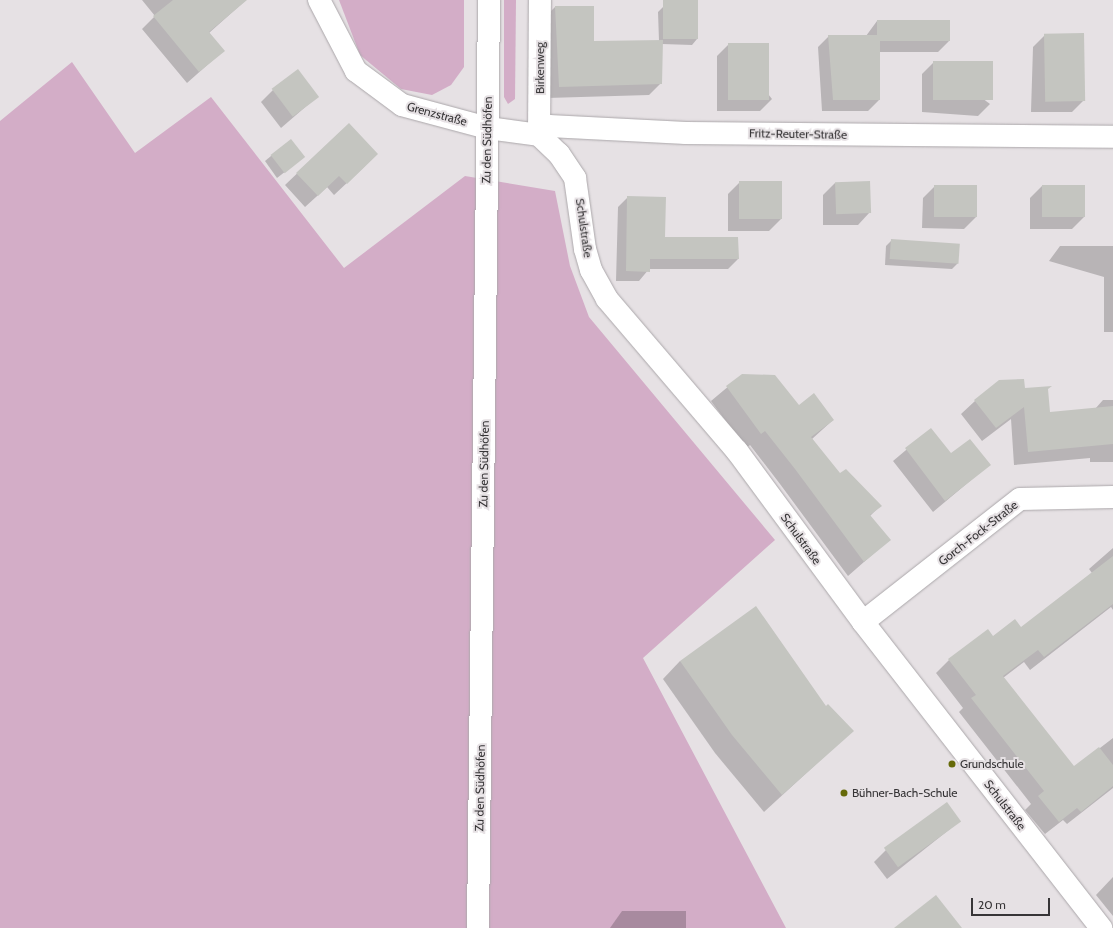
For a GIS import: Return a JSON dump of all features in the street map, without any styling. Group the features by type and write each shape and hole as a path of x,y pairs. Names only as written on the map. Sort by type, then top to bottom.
{"street":[{"name":"Grenzstraße","path":"319,0 362,75 402,105 488,128"},
{"name":"Zu den Südhöfen","path":"478,928 489,0"},
{"name":"Birkenweg","path":"540,0 540,135"},
{"name":"Fritz-Reuter-Straße","path":"540,135 549,126 686,133 1113,137"},
{"path":"488,128 540,135"},
{"name":"Schulstraße","path":"540,135 559,154 575,178 585,249 591,270 607,299 736,451 863,622 1101,928"},
{"name":"Gorch-Fock-Straße","path":"863,622 1020,500 1113,497"}],"shaded area":[{"path":"339,0 464,0 464,67 451,85 432,95 401,89 360,55"},
{"path":"504,0 516,0 515,99 508,104 504,97"},
{"path":"72,62 135,153 211,97 344,268 465,176 555,191 570,266 589,317 775,540 643,658 786,928 0,928 0,121"}],"building":[{"path":"173,0 247,0 209,32 225,51 199,72 153,16"},
{"path":"663,0 698,0 698,39 663,39"},
{"path":"555,6 594,6 594,41 663,40 662,84 559,87"},
{"path":"877,20 950,20 950,41 880,41 880,100 833,100 828,35 877,35"},
{"path":"1084,33 1085,101 1045,102 1044,34"},
{"path":"728,43 769,43 769,100 728,100"},
{"path":"933,61 993,61 993,100 933,100"},
{"path":"298,69 319,97 293,117 272,89"},
{"path":"349,123 378,154 347,184 339,176 318,196 296,173"},
{"path":"291,139 305,157 285,173 271,155"},
{"path":"739,181 782,181 782,219 739,219"},
{"path":"870,181 871,213 836,214 835,182"},
{"path":"934,185 977,185 977,217 934,217"},
{"path":"1042,185 1085,185 1085,217 1042,217"},
{"path":"627,196 666,197 665,237 738,237 739,259 650,259 650,272 626,271"},
{"path":"891,239 960,244 958,264 890,259"},
{"path":"742,374 775,375 799,405 814,393 834,420 811,437 840,473 846,469 882,506 870,515 891,540 864,562 795,469 765,431 761,434 726,386"},
{"path":"1024,379 1025,388 1052,386 1048,389 1050,412 1113,406 1113,444 1028,452 1024,407 996,428 974,400 999,380"},
{"path":"931,428 951,453 970,439 991,465 945,501 905,448"},
{"path":"1113,556 1113,604 1044,657 1038,650 1003,676 1074,766 1099,747 1113,765 1113,786 1081,812 1077,808 1059,822 1038,796 1044,791 971,698 976,695 948,659 988,629 993,636 1015,619 1021,627"},
{"path":"756,606 826,706 828,704 854,731 782,795 732,735 680,661"},
{"path":"947,802 961,821 898,867 884,848"},
{"path":"936,895 962,928 894,928"}],"place":[{"name":"Grundschule","path":"952,764"},
{"name":"Bühner-Bach-Schule","path":"844,793"}]}
